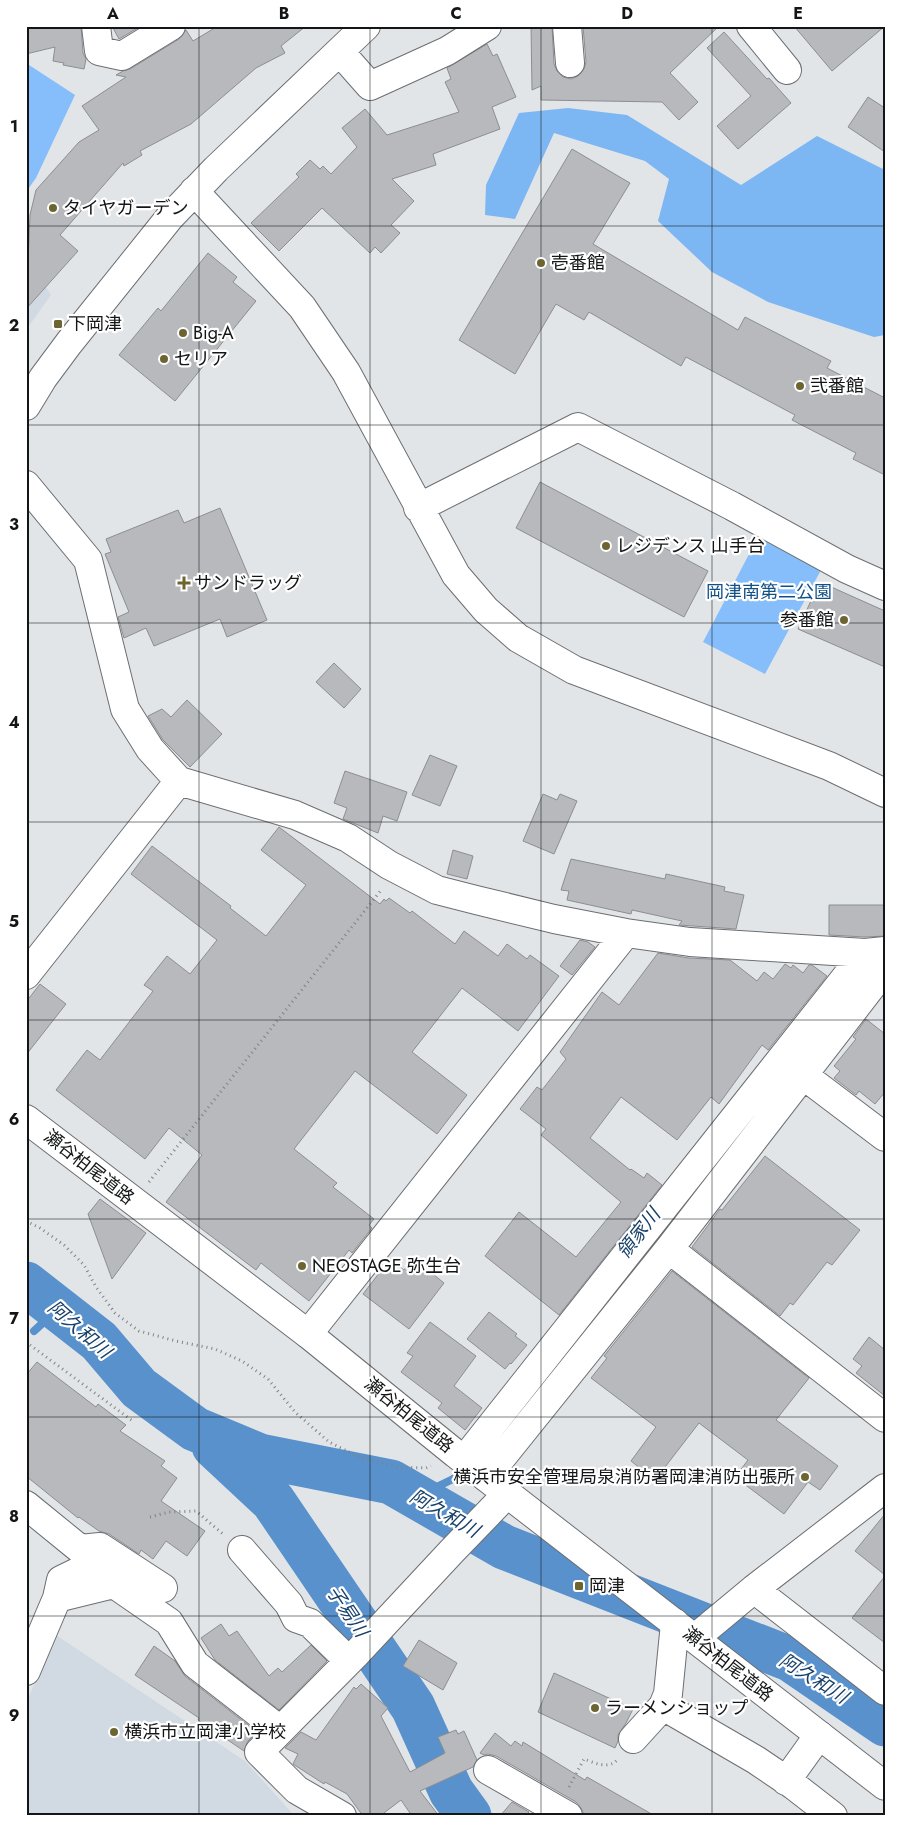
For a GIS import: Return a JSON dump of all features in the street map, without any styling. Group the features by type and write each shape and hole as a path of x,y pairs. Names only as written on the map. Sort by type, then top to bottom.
{"street":[{"path":"96,26 99,51 122,56 171,26"},
{"path":"26,406 43,378 119,279 170,217 366,26"},
{"path":"340,52 370,86 447,51 486,26"},
{"path":"567,26 570,63"},
{"path":"751,26 787,70"},
{"path":"194,192 302,307 346,372 456,575 486,610 518,638 574,670 829,766 885,793"},
{"path":"418,508 578,427 732,506 847,569 885,586"},
{"path":"26,485 88,560 125,709 150,749 179,781 295,815 348,838 398,869 437,890 554,919 626,933 690,942 878,958"},
{"path":"26,975 179,781"},
{"path":"308,1334 626,933"},
{"path":"486,1477 669,1249 803,1075 878,958"},
{"path":"460,1457 878,958"},
{"path":"803,1075 885,1138"},
{"name":"瀬谷柏尾道路","path":"26,1119 308,1334 486,1477 500,1500 685,1630 885,1786"},
{"path":"669,1249 885,1418"},
{"path":"633,1738 663,1706 685,1630 754,1589 885,1488"},
{"path":"342,1816 297,1790 259,1752 359,1651 500,1500"},
{"path":"26,1505 80,1549 100,1547 163,1588"},
{"path":"242,1550 289,1604 296,1618 310,1623 359,1651"},
{"path":"26,1671 57,1598 61,1580 112,1555"},
{"path":"57,1598 114,1584 169,1622 195,1664 280,1730"},
{"path":"754,1589 885,1691"},
{"path":"663,1706 756,1760 833,1816"},
{"path":"786,1781 819,1735"},
{"path":"488,1770 568,1816"}],"path":[{"path":"134,1202 398,869"},
{"path":"26,1221 40,1228 64,1245 84,1265 96,1287 114,1312 139,1331 215,1349 242,1361 268,1379 295,1412 329,1442 359,1457 396,1467 426,1468 460,1457"},
{"path":"26,1342 134,1422"},
{"path":"150,1517 169,1512 196,1512 242,1550"},
{"path":"576,1774 584,1759 603,1766 615,1762 633,1738"}],"shaded area":[{"path":"568,108 627,115 741,185 817,136 885,170 885,335 874,337 768,302 712,272 658,221 669,179 645,161 554,133 515,219 485,215 486,185 519,113"},
{"path":"26,256 51,295 26,330"},
{"name":"横浜市立岡津小学校","path":"56,1635 245,1761 292,1813 298,1816 26,1816 26,1703"}],"green space":[{"path":"26,63 75,95 36,178 26,192"},
{"name":"岡津南第二公園","path":"758,537 821,570 765,674 703,642"}],"building":[{"path":"26,26 81,26 83,53 86,59 84,69 53,61 55,47 26,54"},
{"path":"112,26 141,26 119,39"},
{"path":"218,26 306,26 281,46 285,53 256,68 191,124 140,151 142,155 124,166 123,163 60,235 78,251 26,309 30,215 36,190 79,142 99,130 82,106 126,77 116,75 130,69 179,39 186,30 193,41"},
{"path":"531,26 552,26 554,64 557,71 563,77 571,79 578,76 584,69 586,62 583,26 719,26 670,73 698,102 679,120 662,102 541,100 541,86 532,90"},
{"path":"794,26 885,26 832,71"},
{"path":"724,32 791,103 738,149 717,126 751,96 707,48"},
{"path":"487,44 493,56 497,54 516,97 492,107 500,129 433,154 436,165 392,179 414,201 391,225 400,233 381,253 375,247 370,253 322,208 279,251 251,223 299,177 296,174 310,160 320,169 323,166 331,174 357,147 342,128 365,109 387,135 459,112 445,82 451,79 447,68"},
{"path":"868,97 885,108 885,152 848,127"},
{"name":"壱番館","path":"572,149 630,183 593,244 738,330 745,317 831,361 827,368 885,398 885,475 853,459 856,453 792,420 795,415 686,357 681,366 589,312 584,320 556,304 515,374 459,340"},
{"name":"Big-A","path":"208,253 237,277 233,282 256,301 175,401 119,355 158,308 161,311"},
{"name":"レジデンス 山手台","path":"540,482 708,571 684,617 516,528"},
{"name":"サンドラッグ","path":"220,508 267,620 227,637 220,619 154,646 146,628 124,638 118,617 129,612 105,554 111,552 106,539 178,510 184,523"},
{"name":"参番館","path":"829,586 885,611 885,667 798,629 815,592 824,596"},
{"path":"334,663 361,689 344,708 316,682"},
{"path":"187,700 222,734 190,767 163,740 148,716 162,709 171,717"},
{"path":"430,755 457,766 440,806 412,795"},
{"path":"345,771 407,792 397,821 383,816 378,833 343,819 347,808 334,803"},
{"path":"543,794 557,800 560,794 577,801 554,854 523,841"},
{"path":"279,827 380,904 384,899 386,901 389,898 410,913 412,911 455,944 464,931 498,956 507,944 527,959 530,955 559,976 518,1031 462,988 412,1052 467,1095 437,1134 355,1071 294,1149 337,1183 333,1187 374,1219 369,1225 372,1228 352,1253 349,1250 309,1301 261,1263 256,1270 166,1202 202,1155 169,1128 145,1159 56,1090 87,1050 100,1060 153,991 144,985 167,956 190,974 217,940 131,874 152,846 231,906 230,908 266,936 306,885 261,850"},
{"path":"453,850 473,856 467,879 447,874"},
{"path":"571,859 665,879 666,874 725,887 724,891 744,895 736,929 679,925 682,921 632,910 631,914 567,900 569,891 561,890"},
{"path":"829,905 885,905 885,936 829,935"},
{"path":"580,940 588,942 595,947 572,975 560,966"},
{"path":"658,953 689,958 730,960 757,981 764,972 773,979 785,964 791,968 793,965 803,973 809,965 812,965 827,976 768,1050 762,1045 719,1104 711,1097 677,1140 621,1097 590,1138 630,1170 644,1178 647,1173 662,1185 559,1315 485,1256 519,1212 576,1257 621,1202 541,1135 546,1129 520,1109 537,1087 542,1090 566,1059 560,1052 602,992 619,1005"},
{"path":"40,984 66,1004 26,1055 26,1002"},
{"path":"866,1019 885,1034 885,1092 875,1104 859,1091 856,1095 834,1078 840,1071 834,1066 856,1039 853,1037"},
{"path":"765,1156 860,1230 832,1265 827,1262 793,1305 790,1303 780,1316 692,1247 720,1209 722,1210"},
{"path":"100,1199 146,1233 112,1279 88,1214"},
{"path":"413,1258 444,1283 409,1329 363,1294 390,1259 404,1270"},
{"path":"672,1271 809,1378 776,1420 838,1466 820,1490 808,1482 784,1514 735,1477 748,1460 699,1423 655,1480 631,1461 656,1427 591,1378 607,1358 604,1356"},
{"path":"489,1312 517,1334 515,1336 527,1345 505,1369 467,1339"},
{"path":"430,1322 476,1356 454,1386 482,1408 465,1430 438,1408 442,1403 401,1372 413,1356 407,1353"},
{"path":"869,1337 885,1350 885,1396 856,1373 862,1366 853,1359"},
{"path":"37,1362 96,1407 98,1404 126,1425 120,1431 165,1461 161,1466 177,1478 161,1501 205,1531 187,1556 166,1541 153,1559 141,1550 139,1554 109,1534 99,1531 78,1518 26,1476 26,1375"},
{"path":"885,1514 885,1575 855,1551"},
{"path":"885,1576 885,1643 852,1618"},
{"path":"221,1624 229,1636 237,1631 269,1676 278,1668 282,1672 311,1645 327,1661 279,1710 215,1660 201,1638"},
{"path":"419,1640 457,1663 443,1690 403,1666"},
{"path":"154,1646 175,1661 185,1676 257,1732 248,1741 244,1751 135,1675"},
{"path":"554,1673 633,1709 618,1735 615,1748 538,1712"},
{"path":"361,1684 388,1708 381,1716 410,1772 445,1753 438,1737 456,1730 458,1734 464,1731 477,1760 473,1767 420,1791 439,1816 412,1816 401,1800 380,1816 363,1816 347,1794 325,1782 324,1784 293,1764 298,1754 285,1748 301,1732 316,1740 354,1687 356,1689"},
{"path":"495,1733 511,1746 515,1741 522,1746 523,1742 585,1780 587,1777 655,1816 585,1816 576,1802 496,1756 480,1753"},
{"path":"512,1802 529,1812 525,1816 500,1816"}],"waterway":[{"name":"阿久和川","path":"26,1284 99,1341 139,1388 195,1429 260,1456 391,1482 504,1547 790,1659 885,1724"},
{"path":"34,1331 58,1309"},
{"name":"子易川","path":"214,1446 273,1501 413,1707 451,1791 469,1816"},
{"name":"領家川","path":"416,1497 453,1479 466,1468"}],"place":[{"name":"タイヤガーデン","path":"53,208"},
{"name":"壱番館","path":"541,263"},
{"name":"下岡津","path":"58,324"},
{"name":"Big-A","path":"183,333"},
{"name":"セリア","path":"164,359"},
{"name":"弐番館","path":"800,386"},
{"name":"レジデンス 山手台","path":"606,546"},
{"name":"サンドラッグ","path":"184,583"},
{"name":"参番館","path":"844,620"},
{"name":"NEOSTAGE 弥生台","path":"302,1266"},
{"name":"横浜市安全管理局泉消防署岡津消防出張所","path":"805,1477"},
{"name":"岡津","path":"579,1586"},
{"name":"ラーメンショップ","path":"595,1708"},
{"name":"横浜市立岡津小学校","path":"114,1732"}]}
